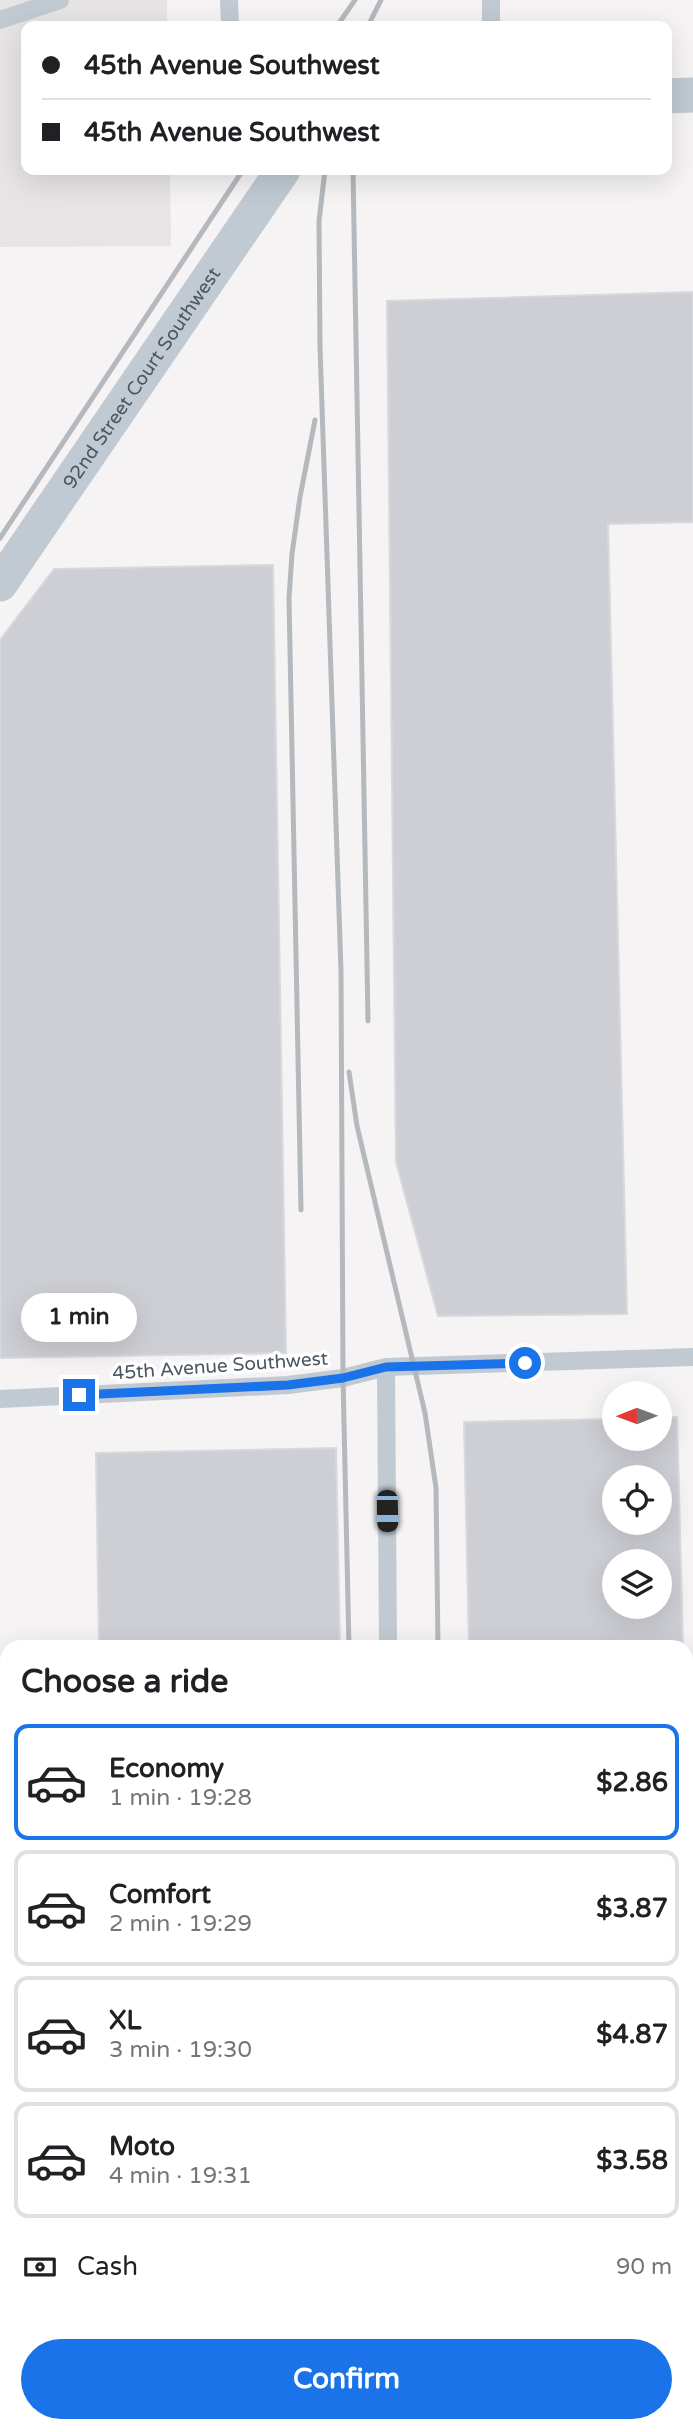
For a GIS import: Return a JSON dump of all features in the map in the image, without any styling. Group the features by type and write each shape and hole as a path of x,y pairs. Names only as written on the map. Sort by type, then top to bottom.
{"street":[{"path":"672,96 693,95"},
{"name":"92nd Street Court Southwest","path":"0,584 277,175"}],"lane":[{"path":"0,20 60,0"},
{"path":"229,0 230,21"},
{"path":"491,0 491,21"},
{"name":"45th Avenue Southwest","path":"0,1399 288,1385 343,1378 386,1367 693,1357"},
{"path":"386,1367 388,1640"}],"shaded area":[{"path":"0,0 167,0 167,21 21,21 21,175 170,175 171,246 0,247"}],"building":[{"path":"693,292 693,522 608,524 627,1314 438,1316 396,1162 387,301"},
{"path":"273,565 286,1353 0,1358 0,640 54,569"},
{"path":"672,1417 677,1417 683,1640 469,1640 464,1422 602,1419 602,1451 672,1451"},
{"path":"336,1448 340,1640 99,1640 96,1453"}],"railway":[{"path":"340,21 355,0"},
{"path":"370,21 381,0"},
{"path":"0,538 240,175"},
{"path":"324,175 319,221 320,347 341,971 343,1378 349,1640"},
{"path":"353,175 368,1021"},
{"path":"301,1210 289,598 300,497 315,420"},
{"path":"349,1072 357,1126 425,1413 436,1488 438,1640"}],"route":[{"path":"79,1395 288,1385 343,1378 386,1367 525,1363"}]}
